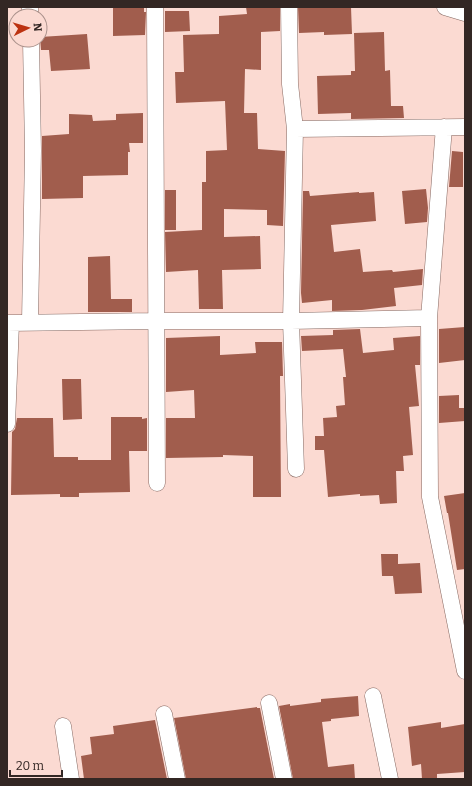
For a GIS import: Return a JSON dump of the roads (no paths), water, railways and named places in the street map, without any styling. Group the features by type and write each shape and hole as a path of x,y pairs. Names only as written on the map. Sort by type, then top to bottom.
{"street":[{"path":"155,7 157,483"},
{"path":"289,7 290,84 295,129 291,321 296,469"},
{"path":"445,7 465,13"},
{"path":"30,322 33,151 31,48"},
{"path":"444,127 429,318 430,497 465,671"},
{"path":"295,129 465,127"},
{"path":"7,424 9,323 156,320 291,321 429,318"},
{"path":"373,696 390,779"},
{"path":"269,703 284,779"},
{"path":"164,714 177,779"},
{"path":"63,726 71,779"}]}
